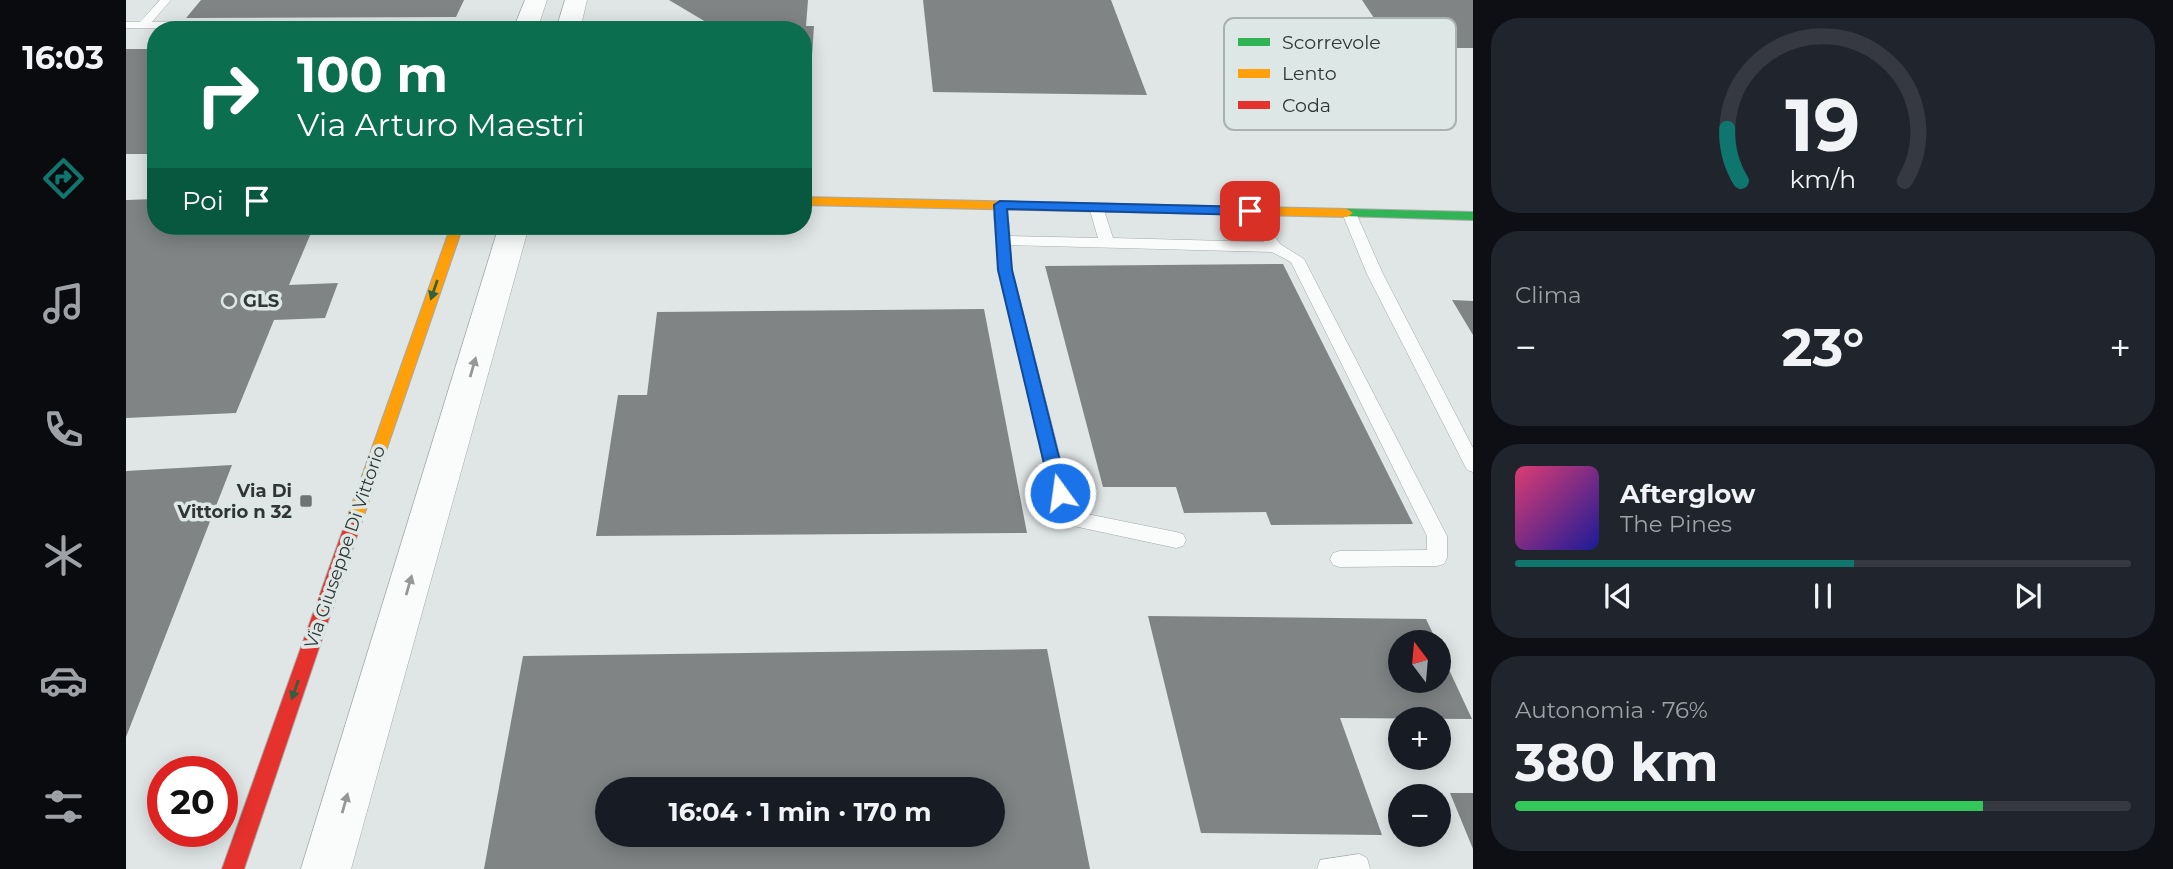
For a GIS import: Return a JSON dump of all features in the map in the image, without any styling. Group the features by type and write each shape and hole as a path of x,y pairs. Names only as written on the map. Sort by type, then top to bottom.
{"street":[{"path":"528,21 536,0"},
{"path":"570,21 576,0"},
{"path":"812,201 1473,216"},
{"name":"Via Giuseppe Di Vittorio","path":"233,869 454,235"},
{"path":"326,869 511,235"}],"lane":[{"path":"148,21 166,0"},
{"path":"144,25 147,22"},
{"path":"126,25 147,25"},
{"path":"1000,205 1005,270 1060,493 1076,520 1175,540"},
{"path":"1096,207 1107,243"},
{"path":"1250,211 1275,247 1297,259 1437,536 1437,558 1340,559"},
{"path":"1349,214 1375,274 1473,466"},
{"path":"1003,240 1275,247"},
{"path":"1329,869 1359,866"}],"building":[{"path":"201,0 464,0 456,17 186,18"},
{"path":"669,0 808,0 806,21 704,21"},
{"path":"923,0 1111,0 1147,95 933,92"},
{"path":"1362,0 1473,0 1473,48 1456,48 1456,18 1374,18"},
{"path":"126,49 147,49 147,154 126,154"},
{"name":"GLS","path":"147,199 147,235 310,235 289,285 338,283 325,318 274,320 236,413 126,418 126,200"},
{"path":"1283,264 1413,524 1271,525 1266,512 1184,513 1176,487 1103,487 1045,266"},
{"path":"1452,300 1473,301 1473,335"},
{"path":"984,309 1027,533 596,536 618,395 647,395 657,312"},
{"path":"232,465 126,737 126,471"},
{"path":"1148,616 1426,619 1431,630 1388,630 1388,693 1451,693 1451,674 1472,719 1451,719 1451,707 1388,707 1388,718 1340,718 1382,835 1201,833"},
{"path":"1047,649 1090,869 484,869 523,656"},
{"path":"1451,793 1473,793 1473,849 1451,795"}],"traffic: fast":[{"path":"1347,213 1473,216"}],"traffic: slow":[{"path":"812,201 1347,213"},
{"path":"353,524 454,235"}],"traffic: jam":[{"path":"233,869 353,524"}],"place":[{"name":"GLS","path":"229,301"},
{"name":"Via Di Vittorio n 32","path":"306,501"}],"route":[{"path":"1060,493 1005,270 1000,205 1250,211"}]}
